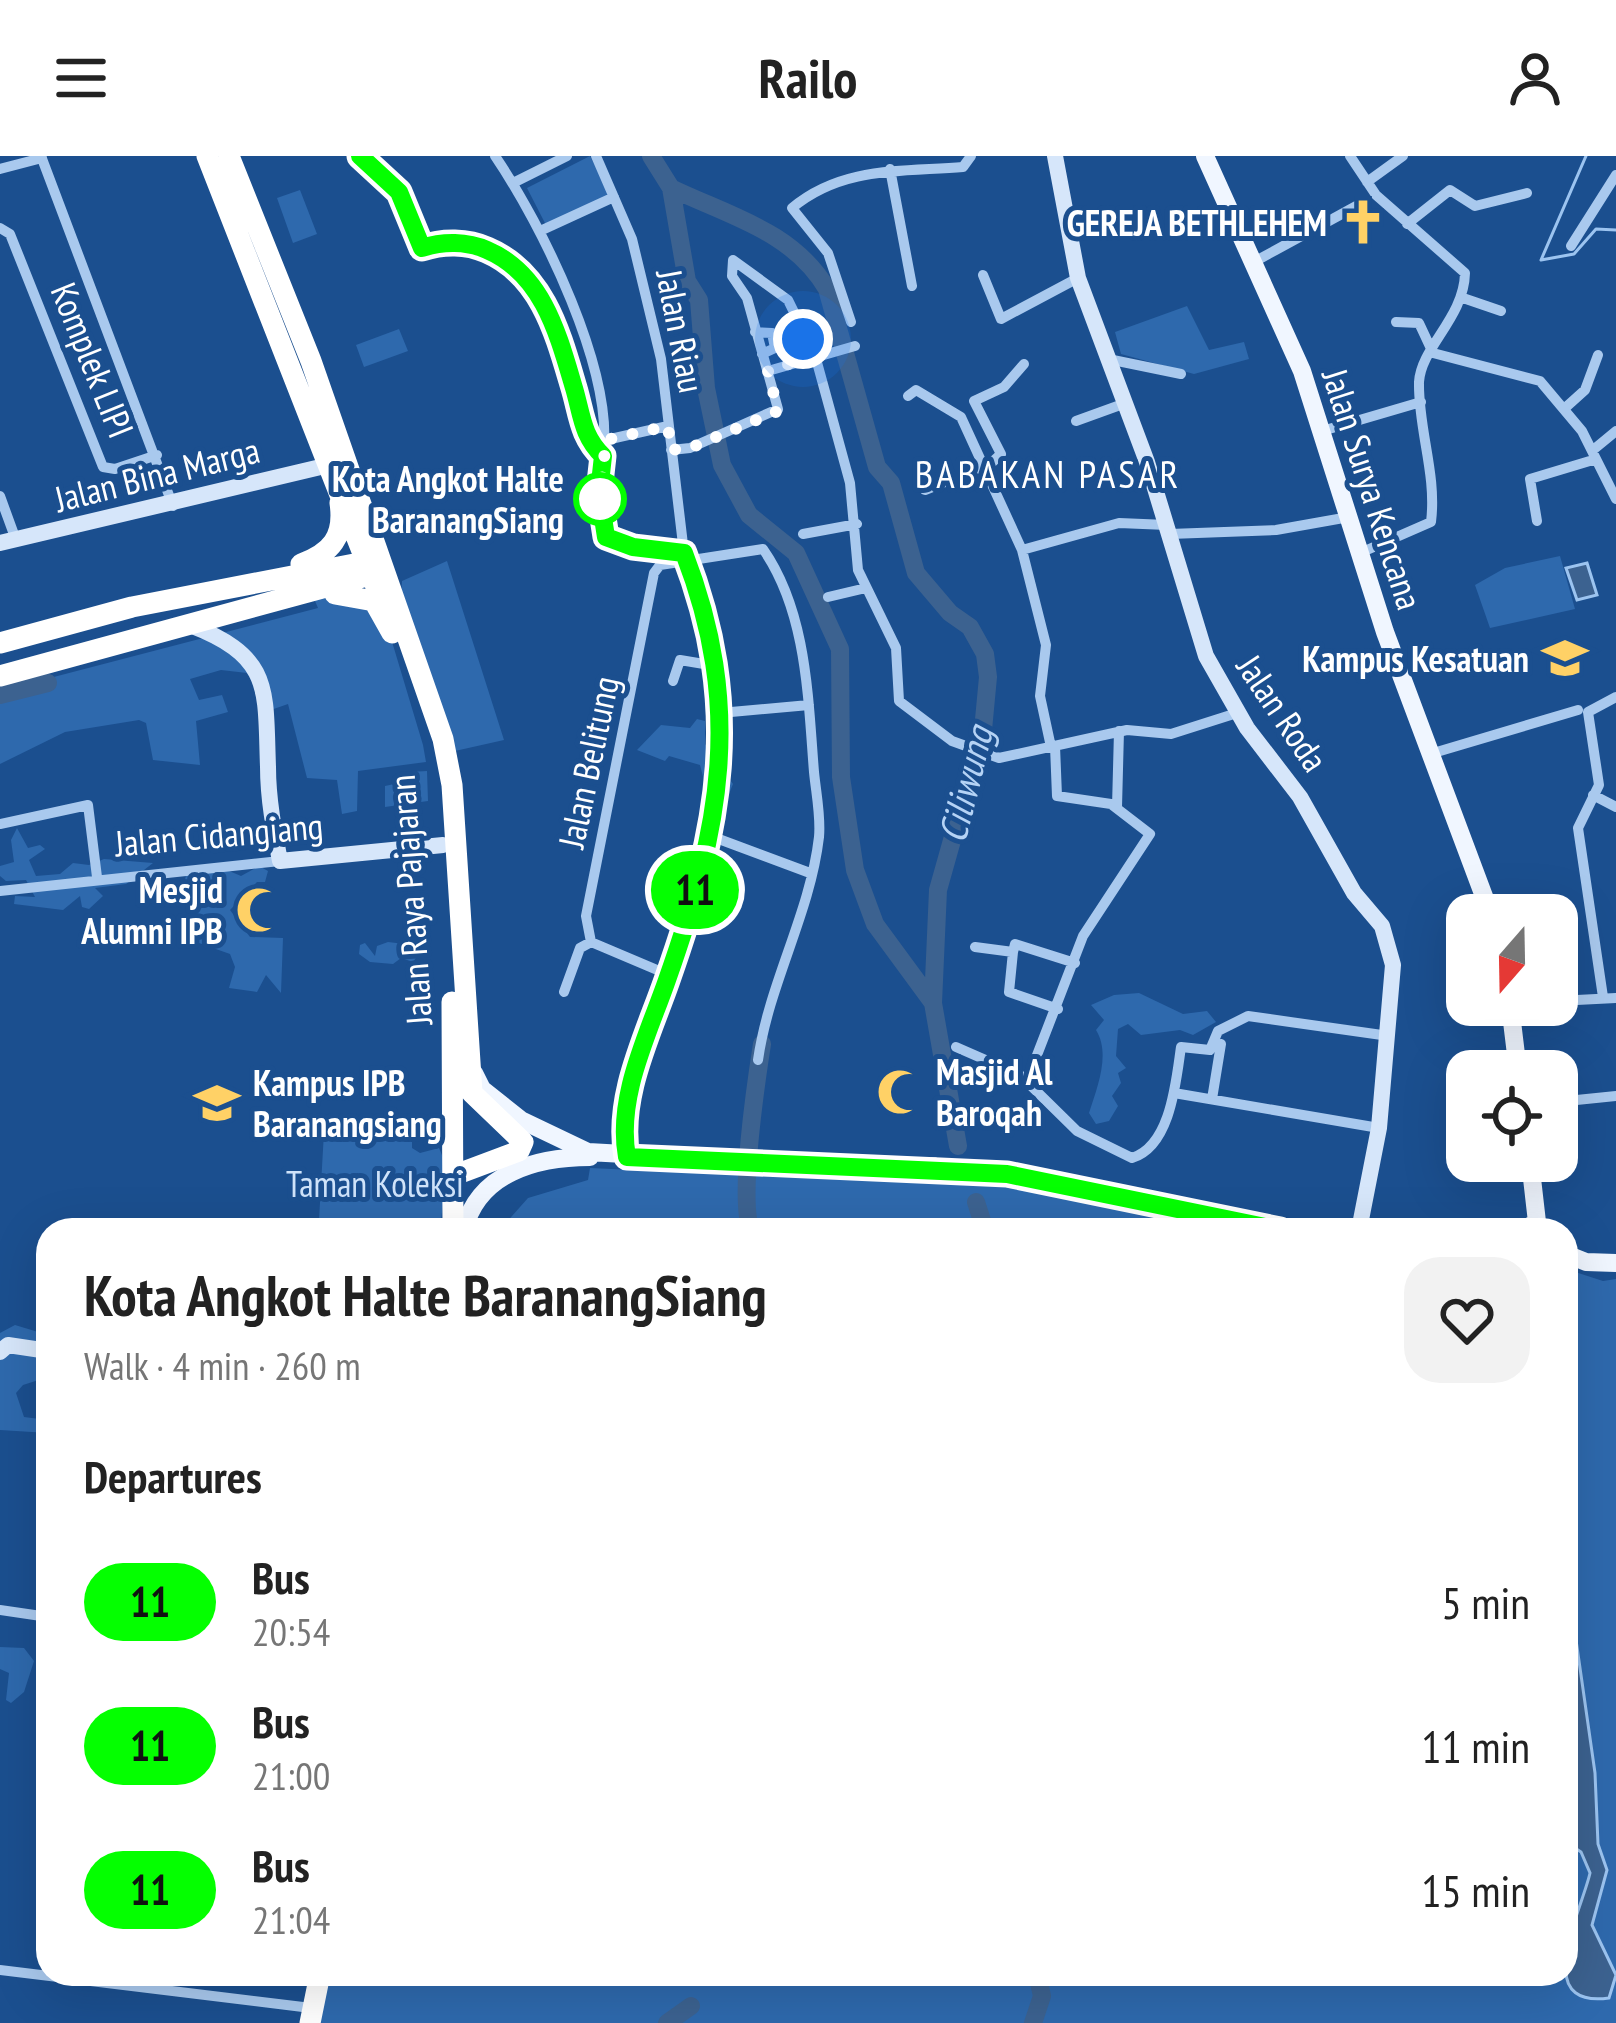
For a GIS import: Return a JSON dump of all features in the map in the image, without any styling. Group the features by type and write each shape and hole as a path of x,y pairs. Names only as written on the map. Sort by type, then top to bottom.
{"highway":[{"name":"Jalan Raya Pajajaran","path":"207,156 228,170 377,566 452,785 472,1093 519,1134 523,1147 463,1174"},
{"name":"Jalan Raya Pajajaran","path":"228,170 332,473 377,566 392,634 436,740 463,1174 461,1218"},
{"path":"243,584 328,552 341,523 332,473"},
{"path":"0,643 243,584 377,566"},
{"path":"0,676 312,594 377,566"},
{"path":"312,594 360,595 374,602 392,634"},
{"path":"305,2018 309,1986"},
{"path":"305,2018 316,1986"}],"main road":[{"name":"Jalan Surya Kencana","path":"1205,156 1322,431 1360,553 1483,894"},
{"path":"470,1066 482,1089 540,1131 588,1153 629,1157"},
{"path":"465,1218 475,1197 490,1183 547,1160 599,1156 1007,1174 1222,1218"},
{"path":"1532,1182 1537,1218"},
{"path":"1578,1259 1616,1263"}],"street":[{"path":"360,156 399,192 422,248 476,245 517,266 536,288 574,386 584,431 604,448"},
{"path":"495,156 540,231 579,324 604,448 599,492 606,537 686,558 758,548 766,552 799,636 819,835 758,1060"},
{"path":"513,183 567,156"},
{"name":"Jalan Riau","path":"596,156 632,239 649,305 686,558"},
{"path":"859,156 864,173"},
{"path":"851,322 828,253 792,208 816,190 864,173 963,166 971,156"},
{"name":"Jalan Roda","path":"1055,156 1078,278 1168,530 1206,656 1237,713 1292,785 1354,892 1382,926 1395,981 1379,1084 1379,1128 1362,1218"},
{"path":"1350,156 1367,182 1407,224 1465,273 1463,298 1419,377 1429,440 1431,521 1360,553"},
{"path":"1367,182 1403,156"},
{"path":"0,169 41,157 173,506"},
{"path":"890,169 912,286"},
{"path":"1571,246 1616,175"},
{"path":"1407,224 1420,208 1450,190 1474,206 1527,193"},
{"path":"540,231 614,197"},
{"path":"1252,263 1360,204"},
{"name":"Komplek LIPI","path":"0,228 10,234 104,467 115,469 157,455"},
{"path":"671,450 690,448 778,410 730,260 784,296 821,354 857,524 858,570 894,640 898,701 922,723 989,756 1119,731 1171,734 1237,713"},
{"path":"983,275 1001,319 1078,278"},
{"path":"1463,298 1502,311"},
{"path":"1396,322 1419,323 1433,353"},
{"path":"768,371 855,346"},
{"path":"1433,353 1533,378 1565,408 1616,500"},
{"path":"1565,408 1586,390 1598,355"},
{"path":"1108,359 1181,374"},
{"path":"925,490 985,467 1001,454 974,401 1004,387 1024,364"},
{"path":"908,396 916,390 959,416 1022,550 1046,645 1040,695 1053,747 1058,796 1093,798 1117,807 1150,831 1103,901 1027,1081"},
{"path":"1322,431 1421,402"},
{"path":"1076,421 1123,404"},
{"path":"604,448 668,426"},
{"path":"1538,521 1530,479 1593,455 1616,431"},
{"name":"Jalan Bina Marga","path":"8,541 332,473"},
{"path":"0,496 8,541"},
{"path":"1022,550 1119,523 1168,530 1276,530 1349,517"},
{"path":"803,534 857,524"},
{"path":"629,1157 629,1094 669,975 721,774 716,666 707,615 686,558"},
{"name":"Jalan Belitung","path":"564,992 580,948 591,942 586,916 654,573 660,565 686,558"},
{"path":"828,598 866,588"},
{"path":"190,625 231,642 260,674 268,706 268,793 280,861"},
{"path":"673,681 680,660 716,666"},
{"path":"1430,754 1583,711 1616,697"},
{"path":"720,712 809,704"},
{"path":"1578,1000 1609,998 1578,828 1599,780 1583,711"},
{"path":"1117,807 1119,731"},
{"path":"1593,795 1616,807"},
{"path":"0,824 88,805 97,877"},
{"path":"708,835 810,873"},
{"name":"Jalan Cidangiang","path":"0,891 97,877 443,845"},
{"path":"591,942 669,975"},
{"path":"1058,1009 1010,992 1015,944 1075,963"},
{"path":"975,947 1013,952"},
{"path":"956,1048 1027,1081 1045,1105 1077,1131 1132,1158 1153,1142 1174,1093 1181,1047 1210,1050 1223,1029 1248,1016 1389,1036"},
{"path":"1212,1099 1223,1029"},
{"path":"1174,1093 1379,1128"},
{"path":"1578,1100 1616,1096"},
{"path":"1,1349 36,1350"},
{"path":"0,1610 36,1615"},
{"path":"0,1970 36,1974"},
{"path":"120,1986 305,2018"}],"green space":[{"path":"590,156 610,194 547,227 527,188"},
{"path":"300,190 317,234 293,243 277,198"},
{"path":"1187,306 1209,350 1244,342 1249,359 1194,374 1121,354 1115,332"},
{"path":"399,329 408,351 364,367 356,345"},
{"path":"1560,556 1575,609 1490,628 1475,585 1505,568"},
{"path":"447,561 504,740 446,753 400,618 402,581"},
{"path":"312,594 360,595 390,635 423,745 426,762 358,771 357,811 342,814 337,780 307,778 288,704 268,711 247,673 221,670 190,679 199,700 222,695 228,712 196,721 200,765 153,760 146,723 139,720 65,732 0,764 0,691 318,608"},
{"path":"697,719 705,721 705,744 733,784 726,801 710,804 700,765 669,756 665,761 637,750 661,725 690,728"},
{"path":"427,771 428,801 385,807 385,786 399,783 410,772"},
{"path":"17,828 28,848 40,845 45,849 29,860 36,876 60,874 73,863 89,865 104,859 153,863 126,884 95,888 103,896 89,909 82,907 80,896 63,910 14,904 15,896 35,897 26,880 6,881 0,876 0,866 14,862 11,840"},
{"path":"259,866 268,871 265,882 257,882 230,910 250,937 283,938 281,993 266,975 257,992 229,988 235,967 230,954 199,943 183,944 190,912 183,890 186,875 227,870 241,876"},
{"path":"388,942 413,945 418,955 413,962 401,958 393,964 370,962 359,954 365,943 375,956 377,946"},
{"path":"1139,993 1183,1014 1207,1011 1216,1022 1193,1035 1180,1030 1141,1035 1128,1024 1118,1029 1116,1056 1126,1068 1118,1073 1121,1083 1112,1096 1118,1106 1109,1121 1096,1124 1089,1113 1102,1060 1096,1030 1104,1020 1091,1005 1114,995"},
{"name":"Taman Koleksi","path":"324,1132 412,1137 412,1148 420,1153 439,1148 447,1167 441,1218 319,1218"},
{"path":"590,1168 1009,1187 1159,1218 510,1218 528,1198 588,1180"},
{"path":"1578,1273 1603,1281 1616,1279 1616,2023 319,2023 325,1986 1578,1986"},
{"path":"15,1325 36,1331 36,1381 16,1393 24,1417 36,1418 36,1432 0,1430 0,1333"},
{"path":"0,1647 24,1648 34,1661 24,1692 11,1703 6,1700 9,1673 0,1669"}],"shaded area":[{"path":"1587,563 1597,595 1577,600 1566,568"},
{"path":"1578,1654 1595,1773 1598,1844 1607,1870 1592,1925 1616,1975 1609,1998 1585,1997 1570,1986 1578,1986 1578,1910 1590,1873 1581,1852"}],"waterway":[{"name":"Ciliwung","path":"651,156 671,188 687,281 699,300 706,388 722,465 749,515 796,553 840,649 841,777 855,870 875,924 933,1003 958,1146"},
{"path":"1586,156 1541,260 1574,254 1596,229 1616,230"},
{"name":"Ciliwung","path":"671,188 778,239 813,269 827,289 877,467 891,483 916,573 950,613 970,627 985,654 988,677 983,730 938,890 933,1003"},
{"path":"0,695 48,683"},
{"path":"748,1218 747,1170 762,1044"},
{"name":"Ciliwung","path":"976,1202 981,1218"},
{"name":"Ciliwung","path":"1033,2023 1042,1996 1040,1986"},
{"path":"667,2023 691,2006"}],"tram line":[{"path":"931,1159 936,1159"}],"bus line":[{"name":"11","path":"360,156 380,169 399,192 422,248 476,245 517,266 536,288 574,386 584,431 603,456 599,492 606,537 633,547 684,553 707,615 720,712 721,774 694,892 629,1094 627,1157 1007,1174 1227,1218"}],"place":[{"name":"GEREJA BETHLEHEM","path":"1363,222"},
{"name":"Kota Angkot Halte BaranangSiang","path":"600,499"},
{"name":"Kampus Kesatuan","path":"1565,658"},
{"name":"Mesjid Alumni IPB","path":"259,910"},
{"name":"Masjid Al Baroqah","path":"900,1092"},
{"name":"Kampus IPB Baranangsiang","path":"217,1103"}],"district":[{"name":"BABAKAN PASAR","path":"1048,473"}],"route":[{"path":"600,499 599,471 606,440 668,426 671,450 690,448 778,411 768,371 815,355 803,339"}]}
